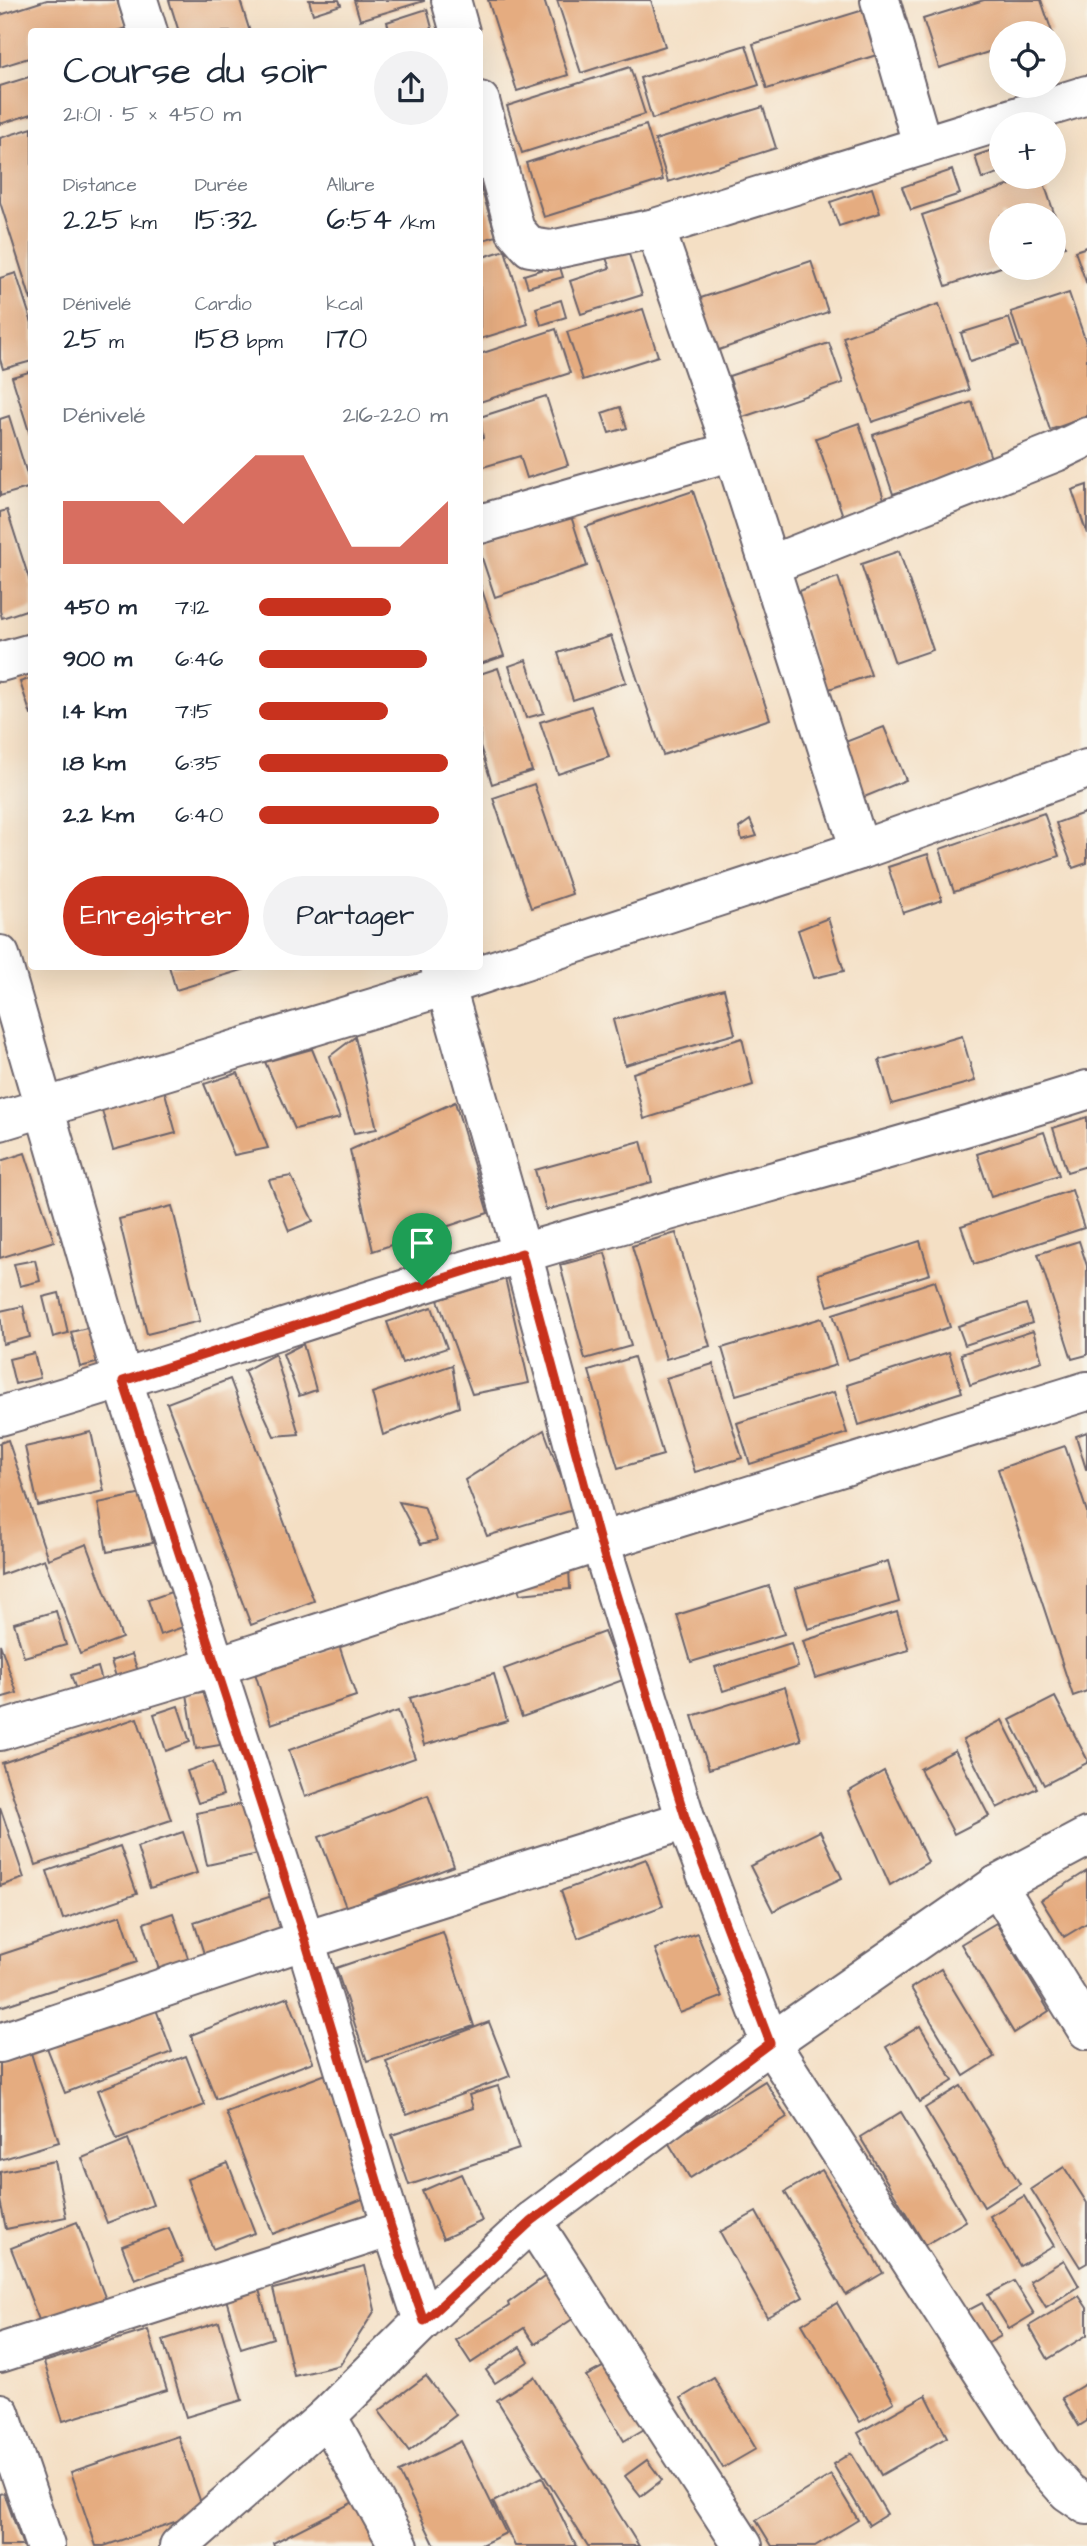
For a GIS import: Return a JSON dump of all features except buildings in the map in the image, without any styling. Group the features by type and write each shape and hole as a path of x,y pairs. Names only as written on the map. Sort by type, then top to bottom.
{"street":[{"path":"138,0 147,28"},
{"path":"451,0 459,28"},
{"path":"880,0 922,144"},
{"path":"483,112 515,230 530,247 551,250 655,228 1087,95"},
{"path":"655,228 733,450 860,850"},
{"path":"769,565 1056,452 1087,437"},
{"path":"483,523 733,450"},
{"path":"0,662 28,654"},
{"path":"483,964 860,850 1087,769"},
{"path":"0,955 123,1381 305,1940 391,2227 424,2321"},
{"path":"0,1121 463,970"},
{"path":"443,976 600,1542 686,1820 770,2043 1041,2462 1068,2492 1087,2505"},
{"path":"0,1416 123,1381 522,1253 1087,1090"},
{"path":"0,1731 217,1666 600,1542 1087,1391"},
{"path":"0,2043 305,1940 686,1820"},
{"path":"179,2546 327,2416 532,2221 770,2043 997,1885 1087,1837"},
{"path":"997,1885 1087,2030"},
{"path":"532,2221 743,2546"},
{"path":"0,2353 391,2227"},
{"path":"0,2413 45,2546"},
{"path":"327,2416 399,2546"}],"route":[{"path":"522,1253 600,1542 686,1820 770,2043 532,2221 424,2321 391,2227 305,1940 123,1381 422,1285 522,1253"}]}
